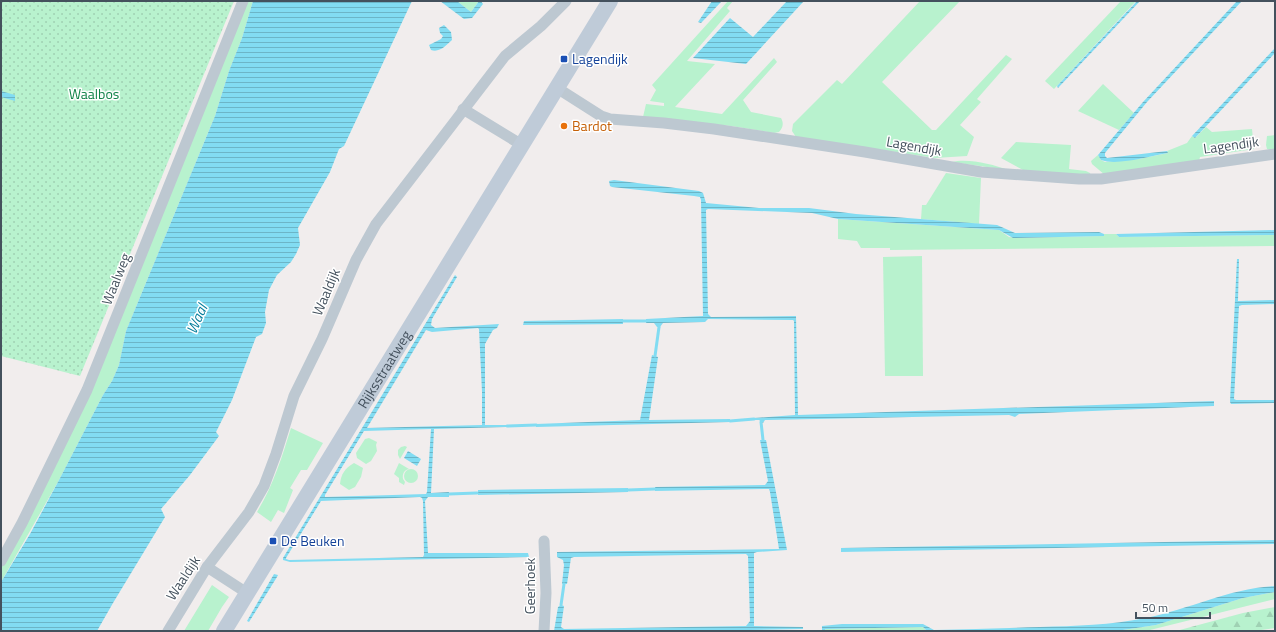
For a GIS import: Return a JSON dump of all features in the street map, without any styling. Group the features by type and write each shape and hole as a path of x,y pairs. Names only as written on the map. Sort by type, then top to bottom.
{"street":[{"name":"Waalweg","path":"1,561 22,523 87,390 243,1"},
{"name":"Waaldijk","path":"168,631 207,567 250,512 264,486 276,454 294,396 322,339 356,260 376,224 505,56 541,26 566,1"},
{"name":"Rijksstraatweg","path":"224,631 610,1"},
{"name":"Lagendijk","path":"557,88 601,116 610,118 714,129 981,172 1079,179 1101,179 1275,154"},
{"path":"464,109 522,145"},
{"name":"Geerhoek","path":"544,541 546,593 544,631"},
{"path":"207,567 247,593"}],"green space":[{"name":"Waalbos","path":"1,1 234,1 80,376 1,356"},
{"path":"245,1 253,1 215,116 126,331 119,365 59,480 1,582 1,567 36,502"},
{"path":"457,1 479,1 471,12"},
{"path":"728,1 733,1 727,8 730,11 687,61 715,64 675,107 722,114 774,58 777,62 743,100 751,112 781,118 783,124 779,132 774,133 731,126 643,117 646,104 664,106 664,103 650,101 656,90 652,85"},
{"path":"920,1 960,1 882,82 932,130 936,130 1006,55 1012,59 977,99 981,102 960,125 974,137 967,156 935,158 796,137 792,131 793,124 837,80 842,84"},
{"path":"1121,1 1136,1 1054,89 1045,81"},
{"path":"1103,84 1134,113 1119,130 1078,111"},
{"path":"1206,127 1212,132 1252,129 1254,149 1200,157 1199,161 1105,175 1092,164 1091,161 1098,155 1101,160 1105,162 1139,159 1168,153 1167,151 1187,143 1192,136 1195,138"},
{"path":"1275,135 1275,150 1267,149 1267,136"},
{"path":"1016,142 1071,145 1069,169 1086,171 1090,173 1091,176 1025,171 1001,158"},
{"path":"952,162 980,162 1008,170"},
{"path":"946,173 981,178 979,224 921,219 922,205 926,205"},
{"path":"838,219 999,230 1009,237 1017,238 1103,236 1104,234 1116,234 1119,237 1275,235 1275,246 890,250 890,248 861,248 857,241 838,239"},
{"path":"922,256 923,376 885,376 883,257"},
{"path":"291,428 323,443 307,470 301,470 290,488 293,490 284,513 278,510 271,522 257,512 263,502 281,460"},
{"path":"369,438 377,442 377,451 371,461 366,464 357,458 356,453 365,439"},
{"path":"405,446 407,447 400,459 398,450"},
{"path":"354,463 363,468 361,477 355,487 349,490 340,484 342,474"},
{"path":"399,463 409,469 403,474 403,479 405,482 404,485 399,482 399,478 394,474"},
{"path":"411,469 416,471 418,476 416,481 411,483 406,481 404,476 406,471"},
{"path":"212,585 229,597 208,631 184,631"},
{"path":"1275,592 1275,599 1146,631 1116,631 1156,625 1243,598"},
{"path":"1275,607 1275,628 1254,631 1176,631 1243,613"},
{"path":"923,627 927,631 825,631 825,629"}],"water":[{"name":"Waal","path":"253,1 412,1 344,146 339,149 330,172 298,228 300,245 296,254 291,262 277,275 269,290 265,312 266,323 262,334 256,337 232,400 216,432 219,436 190,475 161,509 165,517 97,631 1,631 1,582 30,534 103,395 112,381 119,365 126,331 215,116"},
{"path":"440,1 457,1 471,12 479,1 483,4 472,18 464,19"},
{"path":"712,1 722,1 701,23 698,22"},
{"path":"787,1 804,1 746,64 693,58 730,18 753,37"},
{"path":"1137,1 1140,1 1058,88 1057,86"},
{"path":"1237,1 1242,1 1147,102 1105,153 1105,156 1107,158 1167,151 1168,153 1116,162 1101,160 1098,155 1143,102"},
{"path":"444,25 451,32 452,40 440,49 434,51 431,50 429,45 441,39 443,36 440,33 439,28"},
{"path":"1275,48 1275,53 1195,138 1192,136"},
{"path":"1,91 15,95 15,101 1,97"},
{"path":"614,180 699,191 703,193 706,203 759,208 809,208 856,214 997,225 1015,233 1099,232 1104,234 1104,236 1013,238 999,230 838,219 812,213 706,210 708,314 711,317 796,316 798,415 1214,401 1214,406 1019,414 1015,417 1009,415 765,420 763,423 759,420 754,420 754,418 795,415 794,321 708,319 705,322 663,323 660,327 657,327 654,323 646,323 646,319 703,316 701,200 700,197 694,196 612,187 610,186 609,181"},
{"path":"1275,230 1275,235 1119,237 1116,234"},
{"path":"1237,259 1239,259 1238,301 1275,300 1275,304 1239,306 1234,399 1275,400 1275,403 1231,404 1230,402"},
{"path":"455,275 457,277 432,319 431,325 435,328 499,324 497,328 493,330 485,344 485,425 506,425 506,427 434,429 431,493 449,492 449,497 428,497 425,501 428,553 528,553 529,557 290,562 283,560","holes":["478,328 482,392 482,425 367,428 426,330 432,332","431,429 426,494 325,497 364,431","422,498 423,557 286,559 321,501"]},
{"path":"623,319 623,324 523,325 524,321"},
{"path":"652,355 658,357 649,420 730,419 730,422 536,427 536,424 640,420"},
{"path":"760,440 766,440 787,550 754,553 754,626 803,627 803,629 554,631 558,607 561,605 564,606 561,627 564,629 746,626 750,621 748,556 746,554 574,557 571,558 567,584 562,584 564,565 563,560 557,557 557,552 779,549 769,489 655,491 655,487 765,485 768,481"},
{"path":"408,451 421,459 417,466 404,458"},
{"path":"628,488 628,492 478,495 478,490"},
{"path":"1275,540 1275,544 841,552 841,548"},
{"path":"274,574 278,575 249,622 247,621"},
{"path":"1275,586 1275,592 1243,598 1156,625 1116,631 927,631 923,627 825,629 825,631 822,631 822,626 842,624 923,624 934,630 1106,624 1146,618 1242,591"}],"waterway":[{"path":"623,321 646,321"},
{"path":"655,356 659,327"},
{"path":"730,421 754,419"},
{"path":"761,422 763,440"},
{"path":"507,426 536,425"},
{"path":"628,490 655,489"},
{"path":"449,494 477,493"},
{"path":"561,605 564,584"}],"place":[{"name":"Lagendijk","path":"564,59"},
{"name":"Bardot","path":"564,126"},
{"name":"De Beuken","path":"273,541"}]}
